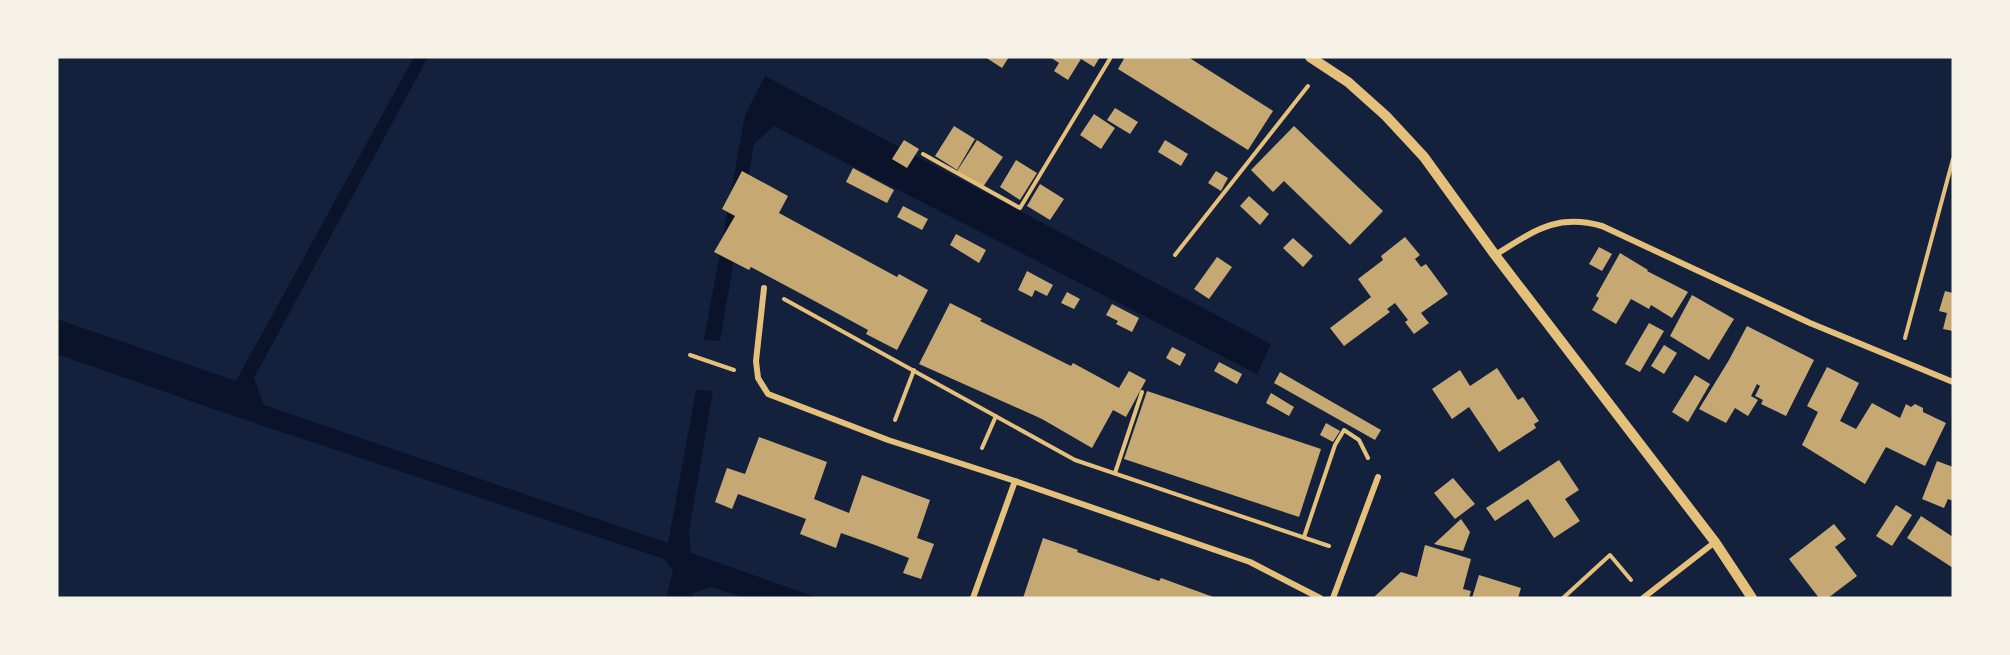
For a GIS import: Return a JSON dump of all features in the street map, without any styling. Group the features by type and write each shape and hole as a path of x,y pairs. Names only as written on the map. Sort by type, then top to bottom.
{"street":[{"path":"1310,57 1348,82 1386,116 1416,149 1715,542 1752,598"},
{"path":"1495,255 1539,229 1568,221 1584,221 1602,226 1810,323 1953,382"},
{"path":"764,288 756,361 758,378 768,394 888,440 1250,562 1320,598"},
{"path":"1333,598 1378,477"},
{"path":"973,598 1015,481"},
{"path":"1645,598 1715,542"}],"path":[{"path":"923,154 1020,208 1112,57"},
{"path":"1175,255 1324,66"},
{"path":"1899,359 1953,159"},
{"path":"764,288 1075,460 1350,553"},
{"path":"690,355 758,378"},
{"path":"888,440 914,370"},
{"path":"1115,473 1142,392"},
{"path":"975,468 996,416"},
{"path":"1304,537 1335,445 1344,430 1359,440 1378,477"},
{"path":"1563,598 1610,555 1645,598"}],"water":[{"path":"414,57 428,57 254,378 264,405 668,543 696,390 713,391 689,531 691,553 819,598 745,598 711,587 693,593 692,598 666,598 673,570 664,559 219,411 57,354 57,319 236,381"},
{"path":"765,76 1271,344 1257,374 774,126 754,144 720,341 704,340 745,115"}],"building":[{"path":"985,57 1009,57 1002,68"},
{"path":"1050,57 1100,57 1094,67 1081,59 1068,80 1054,71 1059,63"},
{"path":"1125,57 1188,57 1273,111 1248,150 1118,69"},
{"path":"1115,108 1138,122 1130,134 1107,120"},
{"path":"1094,114 1115,128 1101,149 1080,135"},
{"path":"954,126 975,139 957,170 935,156"},
{"path":"1294,126 1383,211 1350,245 1284,181 1273,192 1251,170"},
{"path":"904,140 919,149 907,168 892,159"},
{"path":"977,140 1003,157 983,187 957,171"},
{"path":"1165,140 1188,154 1181,166 1158,152"},
{"path":"1016,160 1037,173 1020,200 1000,187"},
{"path":"853,168 894,190 887,203 846,182"},
{"path":"742,171 788,196 779,213 897,277 899,274 928,290 897,350 866,334 868,330 809,298 751,267 749,270 714,252 735,216 722,209"},
{"path":"1216,171 1228,178 1221,191 1208,183"},
{"path":"1040,184 1064,199 1050,220 1027,206"},
{"path":"1249,196 1269,214 1260,225 1240,206"},
{"path":"903,206 928,219 922,230 897,217"},
{"path":"956,234 986,250 979,263 950,245"},
{"path":"1405,237 1420,255 1415,259 1421,267 1426,264 1448,294 1421,313 1429,323 1414,334 1405,322 1408,320 1395,303 1387,309 1390,312 1344,346 1330,328 1371,297 1358,279 1383,260 1381,256"},
{"path":"1293,238 1313,256 1303,267 1283,248"},
{"path":"1599,247 1612,254 1602,271 1589,264"},
{"path":"1620,253 1647,271 1688,292 1672,318 1651,305 1649,309 1631,299 1616,324 1592,310 1599,298 1596,296"},
{"path":"1217,257 1232,267 1209,299 1194,289"},
{"path":"1027,271 1053,285 1047,296 1035,290 1032,297 1018,290"},
{"path":"1945,291 1953,293 1953,331 1943,329 1947,313 1939,311"},
{"path":"1067,292 1080,299 1074,309 1061,303"},
{"path":"1692,295 1734,319 1709,360 1670,336"},
{"path":"950,303 982,319 980,321 1071,366 1073,363 1119,388 1129,371 1146,380 1126,417 1113,410 1092,448 1042,419 919,364"},
{"path":"1112,304 1139,318 1132,332 1116,324 1118,321 1106,315"},
{"path":"1649,323 1664,331 1640,372 1625,364"},
{"path":"1747,326 1814,360 1786,416 1761,404 1763,400 1755,396 1760,386 1757,384 1751,396 1758,400 1748,416 1735,408 1726,423 1699,409"},
{"path":"1664,345 1677,353 1664,374 1651,366"},
{"path":"1172,347 1186,354 1180,366 1166,358"},
{"path":"1219,362 1242,374 1237,384 1214,371"},
{"path":"1827,367 1859,383 1840,421 1856,429 1872,403 1900,418 1906,404 1911,407 1915,404 1923,408 1923,412 1946,423 1925,466 1886,447 1865,484 1802,445 1818,412 1807,406"},
{"path":"1497,368 1518,400 1523,397 1539,421 1534,424 1536,428 1499,452 1469,407 1452,419 1432,389 1460,370 1470,386"},
{"path":"1280,372 1381,430 1375,440 1274,383"},
{"path":"1695,375 1710,384 1688,422 1672,412"},
{"path":"1147,391 1321,449 1299,517 1124,459"},
{"path":"1271,393 1294,407 1289,416 1266,403"},
{"path":"1326,423 1340,431 1333,442 1320,435"},
{"path":"759,437 827,462 814,499 849,513 862,475 930,500 917,538 934,544 921,579 903,573 909,558 875,545 841,533 836,548 800,534 806,519 738,494 732,509 715,502 727,468 745,474"},
{"path":"1559,460 1579,490 1565,499 1580,521 1554,538 1528,499 1495,521 1486,508"},
{"path":"1937,461 1953,467 1953,501 1948,499 1944,508 1922,499"},
{"path":"1453,478 1475,504 1455,519 1434,493"},
{"path":"1896,505 1912,515 1892,546 1876,536"},
{"path":"1921,516 1953,537 1953,568 1907,538"},
{"path":"1461,519 1470,532 1463,551 1434,544"},
{"path":"1834,524 1846,539 1835,547 1857,576 1828,598 1819,598 1789,559"},
{"path":"1043,538 1159,581 1161,578 1216,598 1023,598"},
{"path":"1425,545 1471,559 1463,589 1471,591 1469,598 1373,598 1401,572 1417,577"},
{"path":"1479,575 1521,588 1518,598 1472,598"}]}
